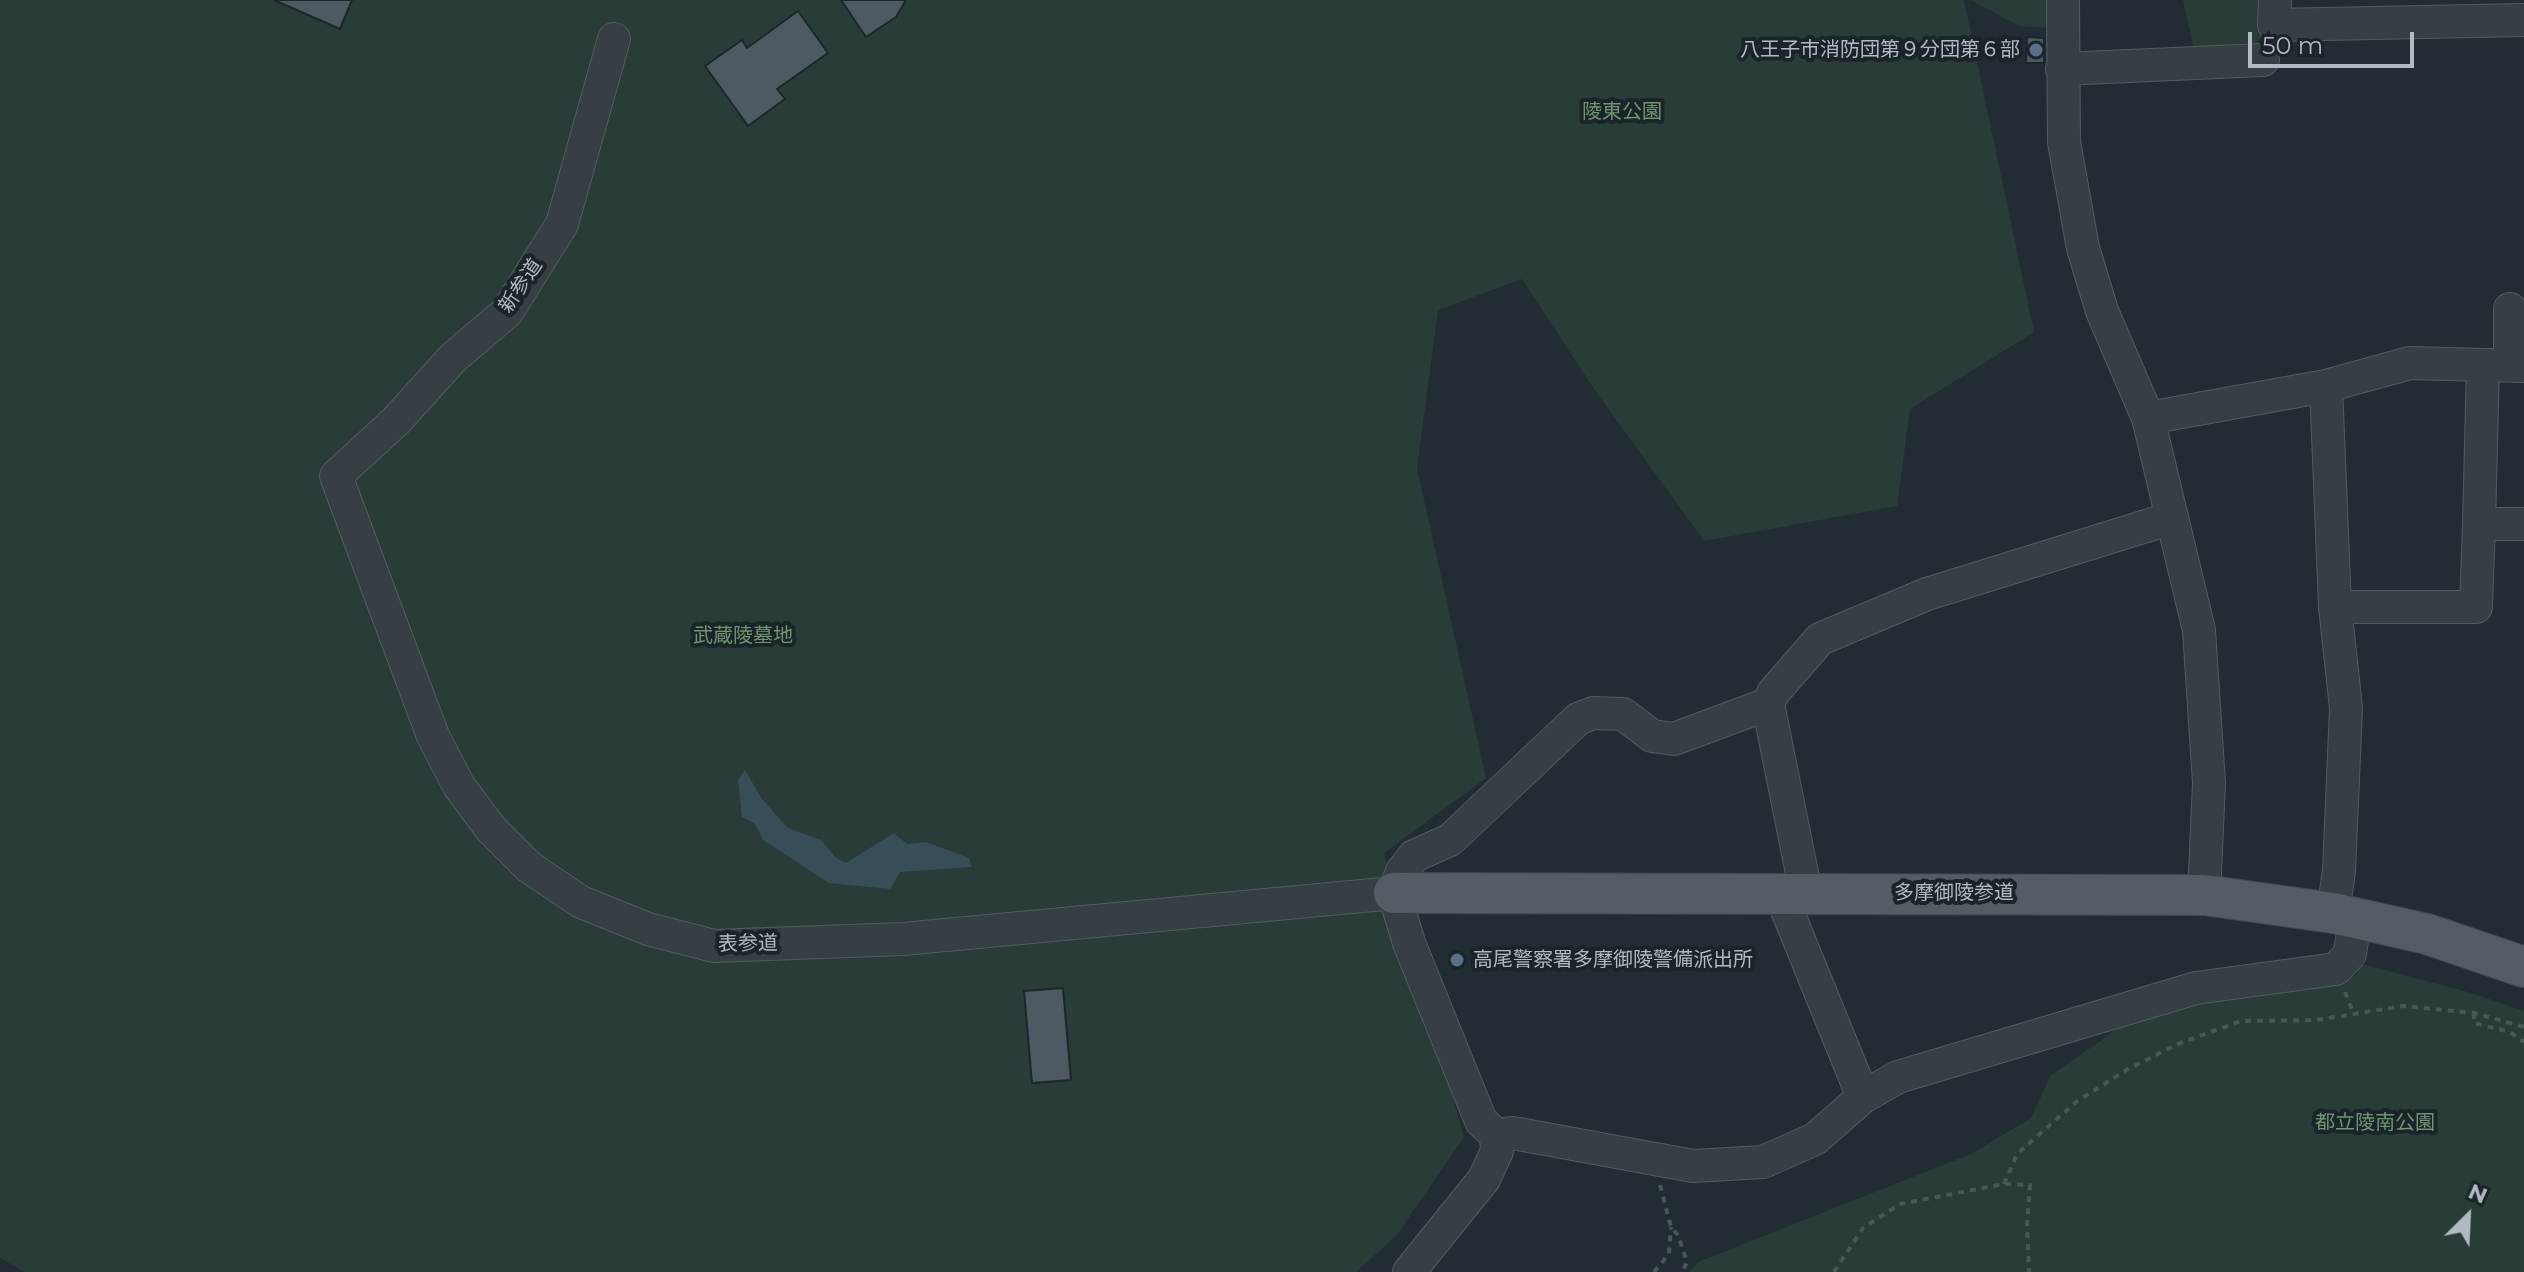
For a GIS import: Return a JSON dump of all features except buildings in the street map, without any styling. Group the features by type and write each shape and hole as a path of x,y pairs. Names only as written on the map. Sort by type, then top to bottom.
{"main road":[{"name":"多摩御陵参道","path":"1384,894 2204,895 2344,915 2427,934 2524,967"}],"street":[{"path":"2063,0 2064,142 2083,248 2102,311 2148,418 2199,630 2209,783 2204,895"},
{"path":"2275,0 2274,25 2524,20"},
{"name":"新参道","path":"336,476 396,421 453,358 507,312 562,224 614,39"},
{"path":"2062,69 2263,60"},
{"path":"2335,607 2476,607 2479,524 2506,365 2510,309"},
{"path":"2148,418 2326,386 2410,363 2506,365"},
{"path":"1768,704 1674,739 1652,736 1623,714 1593,713 1578,719 1450,840 1414,856 1384,894 1409,943 1481,1121 1496,1135 1528,1136 1707,1166 1763,1162 1815,1139 1863,1097 1898,1077 2196,988 2336,969 2350,954 2339,871 2346,708 2335,607 2326,386"},
{"name":"表参道","path":"336,476 433,736 459,786 491,829 529,867 581,902 648,929 714,946 903,939 1384,894"},
{"path":"1863,1097 1793,893 1768,704 1773,693 1820,639 1927,594 2172,518"},
{"path":"2479,524 2524,524"},
{"path":"1409,1272 1484,1179 1497,1151 1496,1135"}],"path":[{"path":"2004,1184 2017,1154 2076,1102 2128,1069 2178,1044 2241,1021 2317,1020 2403,1006 2474,1013 2524,1027"},
{"path":"2474,1013 2474,1023 2510,1032 2524,1042"},
{"path":"1654,1272 1669,1254 1671,1227 1655,1159"},
{"path":"1834,1272 1863,1228 1900,1204 2004,1184 2030,1185 2029,1272"},
{"path":"1671,1227 1678,1235 1687,1262 1682,1272"}],"green space":[{"name":"武蔵陵墓地","path":"0,0 1964,0 2034,332 1910,409 1897,506 1704,541 1594,389 1522,279 1438,310 1417,468 1486,778 1384,853 1464,1137 1396,1236 1356,1272 25,1272 0,1258"},
{"path":"1971,0 2052,0 2051,28 2019,26"},
{"path":"2183,0 2275,0 2274,25 2263,60 2197,63"},
{"name":"都立陵南公園","path":"2358,963 2468,992 2524,1011 2524,1272 1689,1272 1698,1262 1971,1154 2031,1118 2051,1075 2138,1015 2202,996 2357,975"}],"water":[{"path":"745,770 762,799 788,828 821,840 836,858 846,863 894,833 907,844 926,842 969,858 972,867 900,872 890,889 829,883 763,840 755,824 742,817 738,780"}],"place":[{"name":"八王子市消防団第９分団第６部","path":"2036,50"},
{"name":"高尾警察署多摩御陵警備派出所","path":"1457,960"}],"park label":[{"name":"陵東公園","path":"1622,112"}]}
